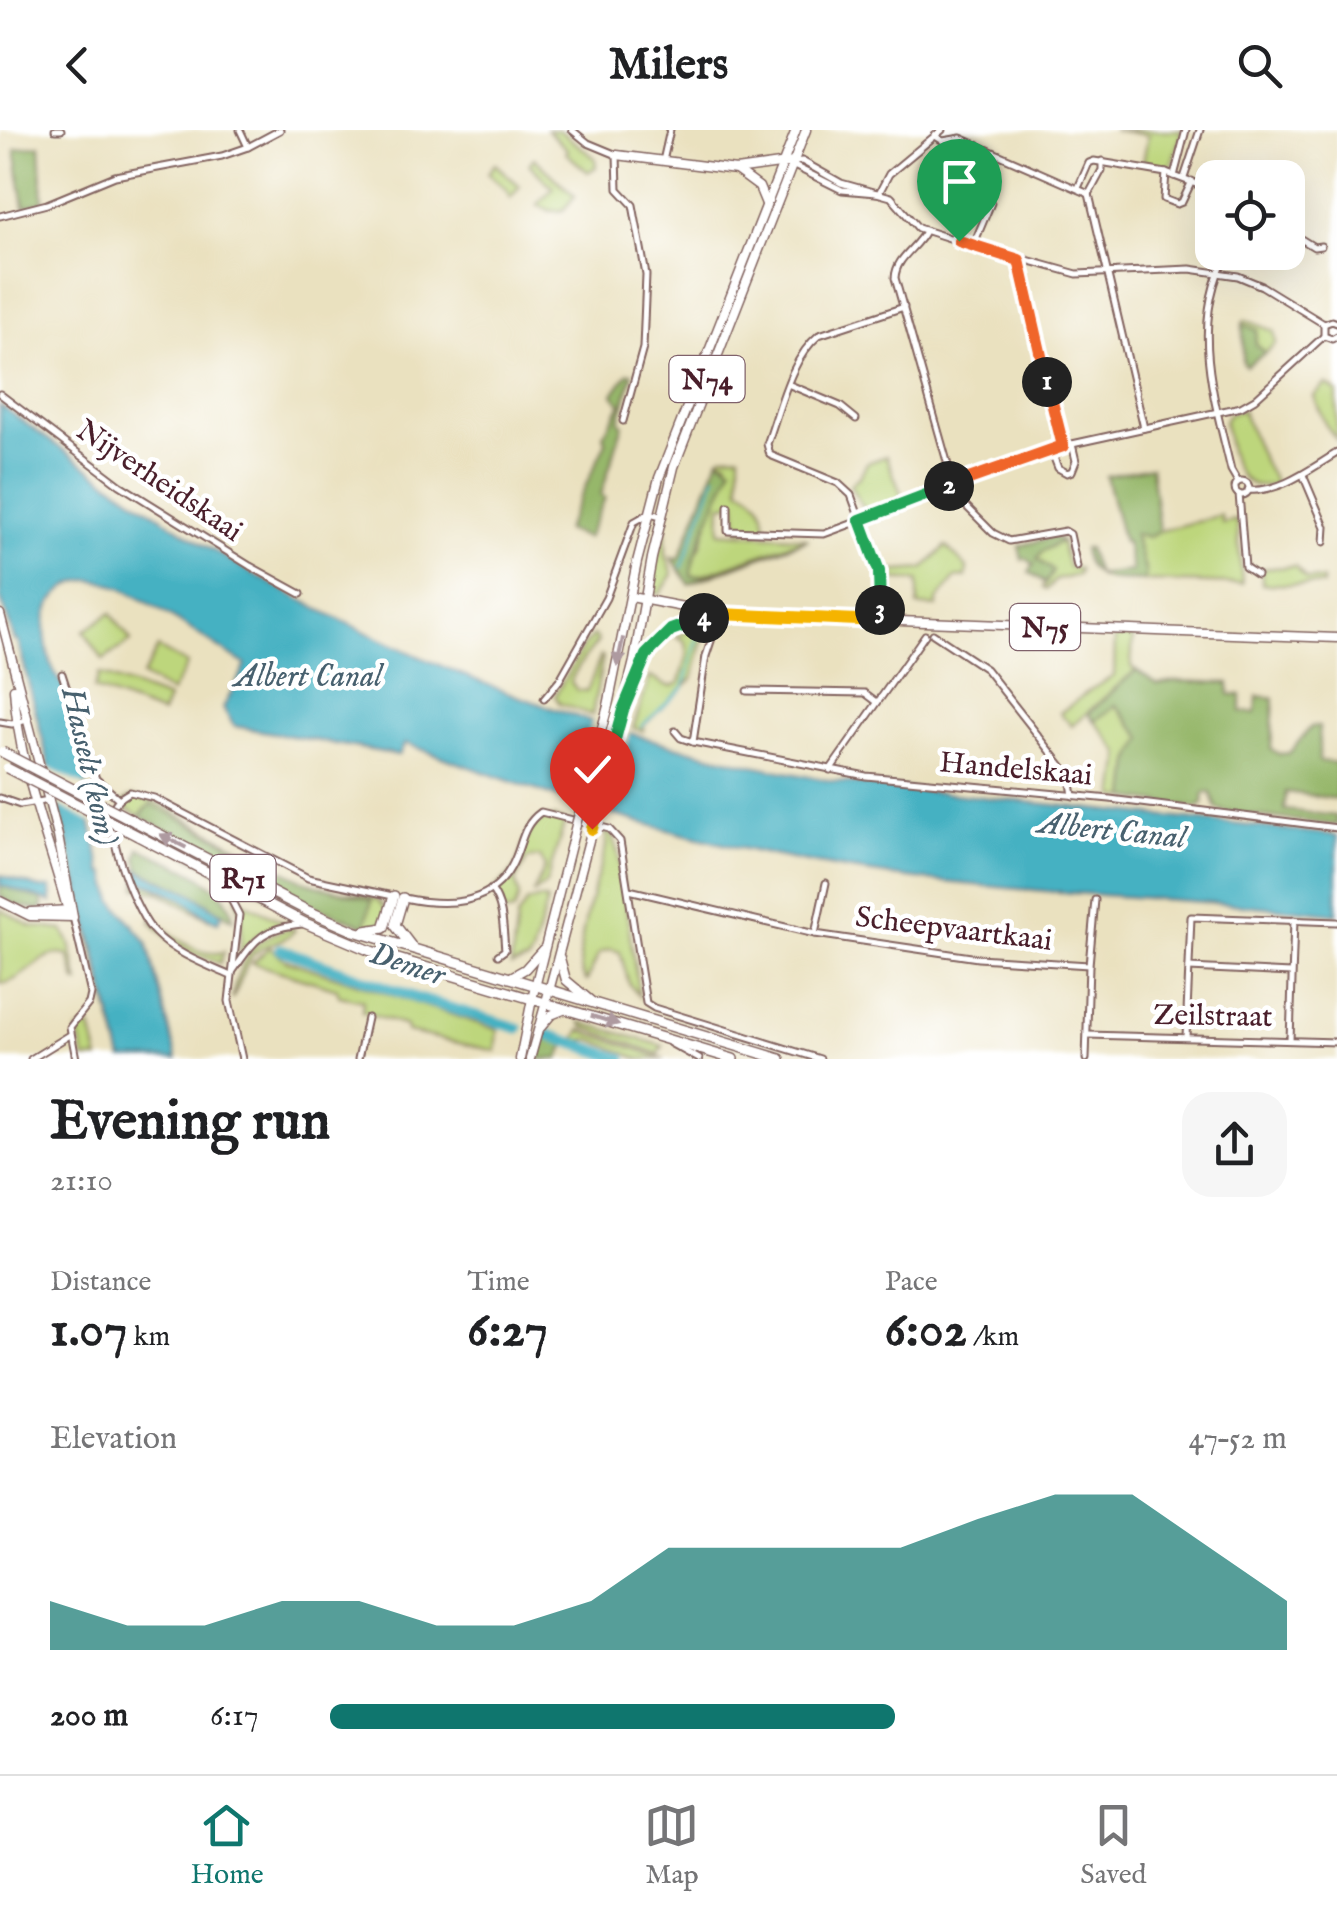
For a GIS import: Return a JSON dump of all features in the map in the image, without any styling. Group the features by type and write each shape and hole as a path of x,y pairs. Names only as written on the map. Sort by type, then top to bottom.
{"highway":[{"name":"R71","path":"1,752 354,931 780,1059"},
{"name":"R71","path":"4,766 304,924 372,951 733,1059"},
{"path":"354,931 384,928 399,897"},
{"path":"399,897 395,925 404,940 417,950"}],"main road":[{"name":"N74","path":"520,1059 527,1018 608,706 650,513 682,412 796,130"},
{"name":"N74","path":"530,1059 623,710 661,516 693,414 806,130"},
{"path":"617,155 736,170 793,164"},
{"path":"736,170 759,187 766,204"},
{"name":"N75","path":"630,597 720,614 1337,638"},
{"path":"0,614 49,800 72,913"},
{"name":"N75","path":"623,710 639,667 653,645 683,624 720,614"},
{"path":"14,668 16,723 35,803 72,913"},
{"path":"4,903 43,913 72,913"},
{"path":"509,978 538,957 548,942"},
{"path":"558,954 566,980 596,1004"},
{"path":"541,1025 567,1009"}],"street":[{"path":"240,130 248,147"},
{"path":"0,216 47,204 116,176 190,164 248,147 280,130"},
{"path":"572,130 588,143 617,155 618,189 632,205 646,275 643,348 623,421"},
{"path":"663,162 670,130"},
{"path":"880,193 889,174 942,130"},
{"path":"1174,176 1186,130"},
{"path":"1184,178 1200,130"},
{"path":"935,136 944,141 961,138 1088,194"},
{"path":"1078,188 1089,163 1102,161 1195,182"},
{"path":"1102,161 1102,170 1088,194 1144,428"},
{"path":"793,164 842,190 891,197 910,221 926,230 1019,260 1078,274 1190,269 1217,272 1262,286 1324,324"},
{"path":"1166,173 1163,196 1178,204 1192,181"},
{"path":"973,246 991,203"},
{"path":"926,230 894,274 958,496 1001,538 1019,542 1066,531 1077,567"},
{"path":"1305,242 1314,248 1321,246"},
{"path":"1019,260 1063,446"},
{"path":"1217,272 1206,330 1218,412 1231,470 1238,482"},
{"path":"880,621 879,571 851,495 838,483 770,455 767,449 800,356 818,335 904,308"},
{"path":"1324,324 1337,324"},
{"path":"728,506 728,531 819,535 1063,446 1241,407 1255,399 1324,336 1324,324"},
{"path":"1324,336 1337,336"},
{"path":"790,385 840,406 856,419"},
{"name":"Nijverheidskaai","path":"0,394 120,484 301,594"},
{"path":"1052,450 1058,468 1067,472 1076,461 1072,444"},
{"path":"1239,494 1266,490 1302,476 1337,453"},
{"path":"1302,476 1325,527 1324,542"},
{"path":"1238,482 1246,482 1248,490"},
{"path":"1238,482 1235,487 1239,494 1245,568 1257,575"},
{"path":"544,699 559,681 606,598 640,516 661,516"},
{"path":"630,533 640,533 643,540"},
{"path":"693,742 706,656 720,614"},
{"path":"830,770 929,635 986,669 1070,776 1073,796"},
{"path":"62,674 96,780 119,799"},
{"path":"747,692 865,692 878,702"},
{"path":"0,722 27,720"},
{"name":"Handelskaai","path":"675,731 693,742 830,770 1337,828"},
{"path":"231,975 170,946 138,911 112,826 112,810 130,792 142,792 308,878 451,904 491,889 510,869 524,827 541,812 609,829 620,841 646,1003 820,1059"},
{"path":"0,798 20,804 49,800"},
{"path":"220,879 239,916 228,1001 242,1059"},
{"name":"Scheepvaartkaai","path":"815,934 826,883"},
{"path":"491,889 502,916 505,950 498,955"},
{"name":"Scheepvaartkaai","path":"627,890 815,934 978,958 1088,965"},
{"path":"1086,1059 1094,900"},
{"path":"72,913 91,999 74,1020 70,1035 76,1059"},
{"path":"1186,1037 1191,917 1337,922"},
{"path":"1290,1040 1294,920"},
{"path":"231,975 258,936 282,926 304,924"},
{"path":"1189,968 1291,973"},
{"path":"358,1059 367,1018"},
{"path":"30,1059 70,1035"},
{"name":"Zeilstraat","path":"1088,1035 1337,1042"},
{"path":"664,1038 700,1059"}],"green space":[{"path":"547,130 559,130 595,158 596,167 588,172"},
{"path":"1113,130 1182,130 1172,164 1167,167 1143,162 1148,135"},
{"path":"40,145 43,201 24,207 15,149"},
{"path":"534,158 575,196 563,210 551,211 537,205 553,188 529,164"},
{"path":"495,164 520,186 510,198 488,173"},
{"path":"1245,320 1274,331 1276,343 1265,353 1257,349 1243,324"},
{"path":"1243,324 1257,330 1255,344 1265,353 1246,366 1243,363"},
{"path":"628,373 632,377 619,421 623,424 601,495 605,498 587,538 565,530 606,442 603,435 621,404 613,394"},
{"path":"1326,384 1337,392 1337,440 1325,424 1314,396"},
{"path":"1242,410 1276,483 1251,484 1236,469 1224,422 1228,414"},
{"path":"740,454 740,488 760,504 766,530 739,529 736,502 721,505 720,532 807,538 694,578 690,564 700,547 728,461 719,458"},
{"path":"886,456 903,498 865,512 850,485 867,463"},
{"path":"719,458 732,467 701,540 691,576 702,576 809,539 689,584 672,558 679,559"},
{"path":"1151,467 1159,531 1149,537 1134,534 1146,573 1144,581 1112,580 1097,575 1132,571 1106,476"},
{"path":"665,514 666,555 673,574 660,594 653,592 652,584"},
{"path":"1221,515 1222,523 1237,520 1242,584 1144,581 1146,573 1134,533 1149,537"},
{"path":"1054,537 1061,541 1037,559 1053,571 1046,583 1029,572 1034,564 1022,560 1019,546"},
{"path":"1061,541 1068,567 1079,569 1078,575 1056,580 1046,590 1043,587 1053,571 1037,559"},
{"path":"946,546 967,568 966,577 955,578 937,601 937,607 918,606 918,581 886,579 884,572 923,569"},
{"path":"1088,548 1097,575 1086,561 1083,549"},
{"path":"1295,566 1306,579 1323,580 1323,585 1262,584 1262,569"},
{"path":"111,613 131,641 103,660 84,631"},
{"path":"693,628 706,628 693,678 644,725 643,731 633,728 650,677 668,686 680,682 688,653 685,641 676,637"},
{"path":"593,636 598,641 571,682 577,690 587,691 603,657 592,715 560,704 555,696"},
{"path":"1115,637 1133,637 1131,667 1136,670 1072,726 1060,713 1114,676"},
{"path":"158,648 187,664 171,693 142,676"},
{"path":"1136,670 1158,684 1229,683 1229,694 1241,695 1241,712 1256,713 1257,696 1274,698 1271,749 1279,754 1289,753 1311,727 1319,727 1319,761 1337,763 1337,799 1286,792 1284,810 1337,816 1337,825 1226,812 1217,809 1211,793 1204,793 1203,804 1197,808 1127,798 1131,761 1143,738 1116,705 1095,721 1088,714"},
{"path":"99,674 168,699 162,714 94,689"},
{"path":"1115,705 1144,738 1131,761 1127,798 1115,797 1121,754 1095,721"},
{"path":"133,796 154,801 249,853 151,805 139,816 119,804"},
{"path":"53,803 60,807 122,1059 67,855 61,846"},
{"path":"151,804 306,882 372,900 365,926 317,907 139,816"},
{"path":"553,817 565,821 546,884 533,894 545,867 540,857 527,859 515,881 519,897 514,911 503,913 496,888 514,869 530,829"},
{"path":"140,828 276,899 276,900 139,831"},
{"path":"606,831 618,853 639,996 629,984 620,952 611,949 599,953 587,981 582,971 582,937 606,847"},
{"path":"140,848 210,884 229,906 233,920 191,893 140,870"},
{"path":"138,880 186,901 210,920 160,893 137,888"},
{"path":"0,885 43,900 43,907 39,910 15,905 0,896"},
{"path":"338,891 367,895 379,902 387,914 381,924 365,926 371,900"},
{"path":"236,898 285,923 257,935 240,954 242,921"},
{"path":"547,901 532,955 528,961 511,966 517,918 527,902"},
{"path":"0,909 31,926 63,930 79,983 69,956 59,954 0,984"},
{"path":"152,919 195,949 224,952 220,963 173,942 157,929"},
{"path":"295,930 291,934 253,955 232,999 250,952 267,937"},
{"path":"270,947 285,960 498,1030 496,1051 407,1032 406,1026 362,1012 363,1001 339,996 337,989 252,963"},
{"path":"581,1022 663,1046 659,1054 584,1027"},
{"path":"91,1027 99,1059 85,1059 78,1031"},
{"path":"581,1030 665,1059 639,1059 591,1039 575,1041"},
{"path":"546,1035 567,1042 559,1059 539,1059"}],"water":[{"name":"Albert Canal","path":"0,405 151,511 245,569 385,641 456,672 604,725 679,747 832,781 1337,835 1337,914 998,887 823,865 701,839 581,805 405,743 399,755 234,726 223,708 246,665 131,594 114,585 88,580 67,587 52,602 45,625 48,652 64,686 88,779 84,796 103,873 113,900 147,942 177,1059 122,1059 18,641 0,597"},
{"path":"138,870 191,893 222,914 218,922 173,894 138,880"},
{"path":"0,875 51,888 52,902 0,885"}],"pier":[{"path":"593,717 631,730 608,817 570,806"},
{"path":"45,766 91,789 96,825 55,803"}],"waterway":[{"path":"682,567 716,475"},
{"path":"641,727 684,687 701,627"},
{"name":"Demer","path":"280,949 416,998 518,1028"},
{"name":"Demer","path":"549,1035 622,1059"}],"route":[{"path":"592,829 623,710 639,667 653,645 671,630 720,614 880,621 879,571 860,520 1063,446 1019,260 959,241"}],"water label":[{"name":"Hasselt (kom)","path":"91,766"}]}
